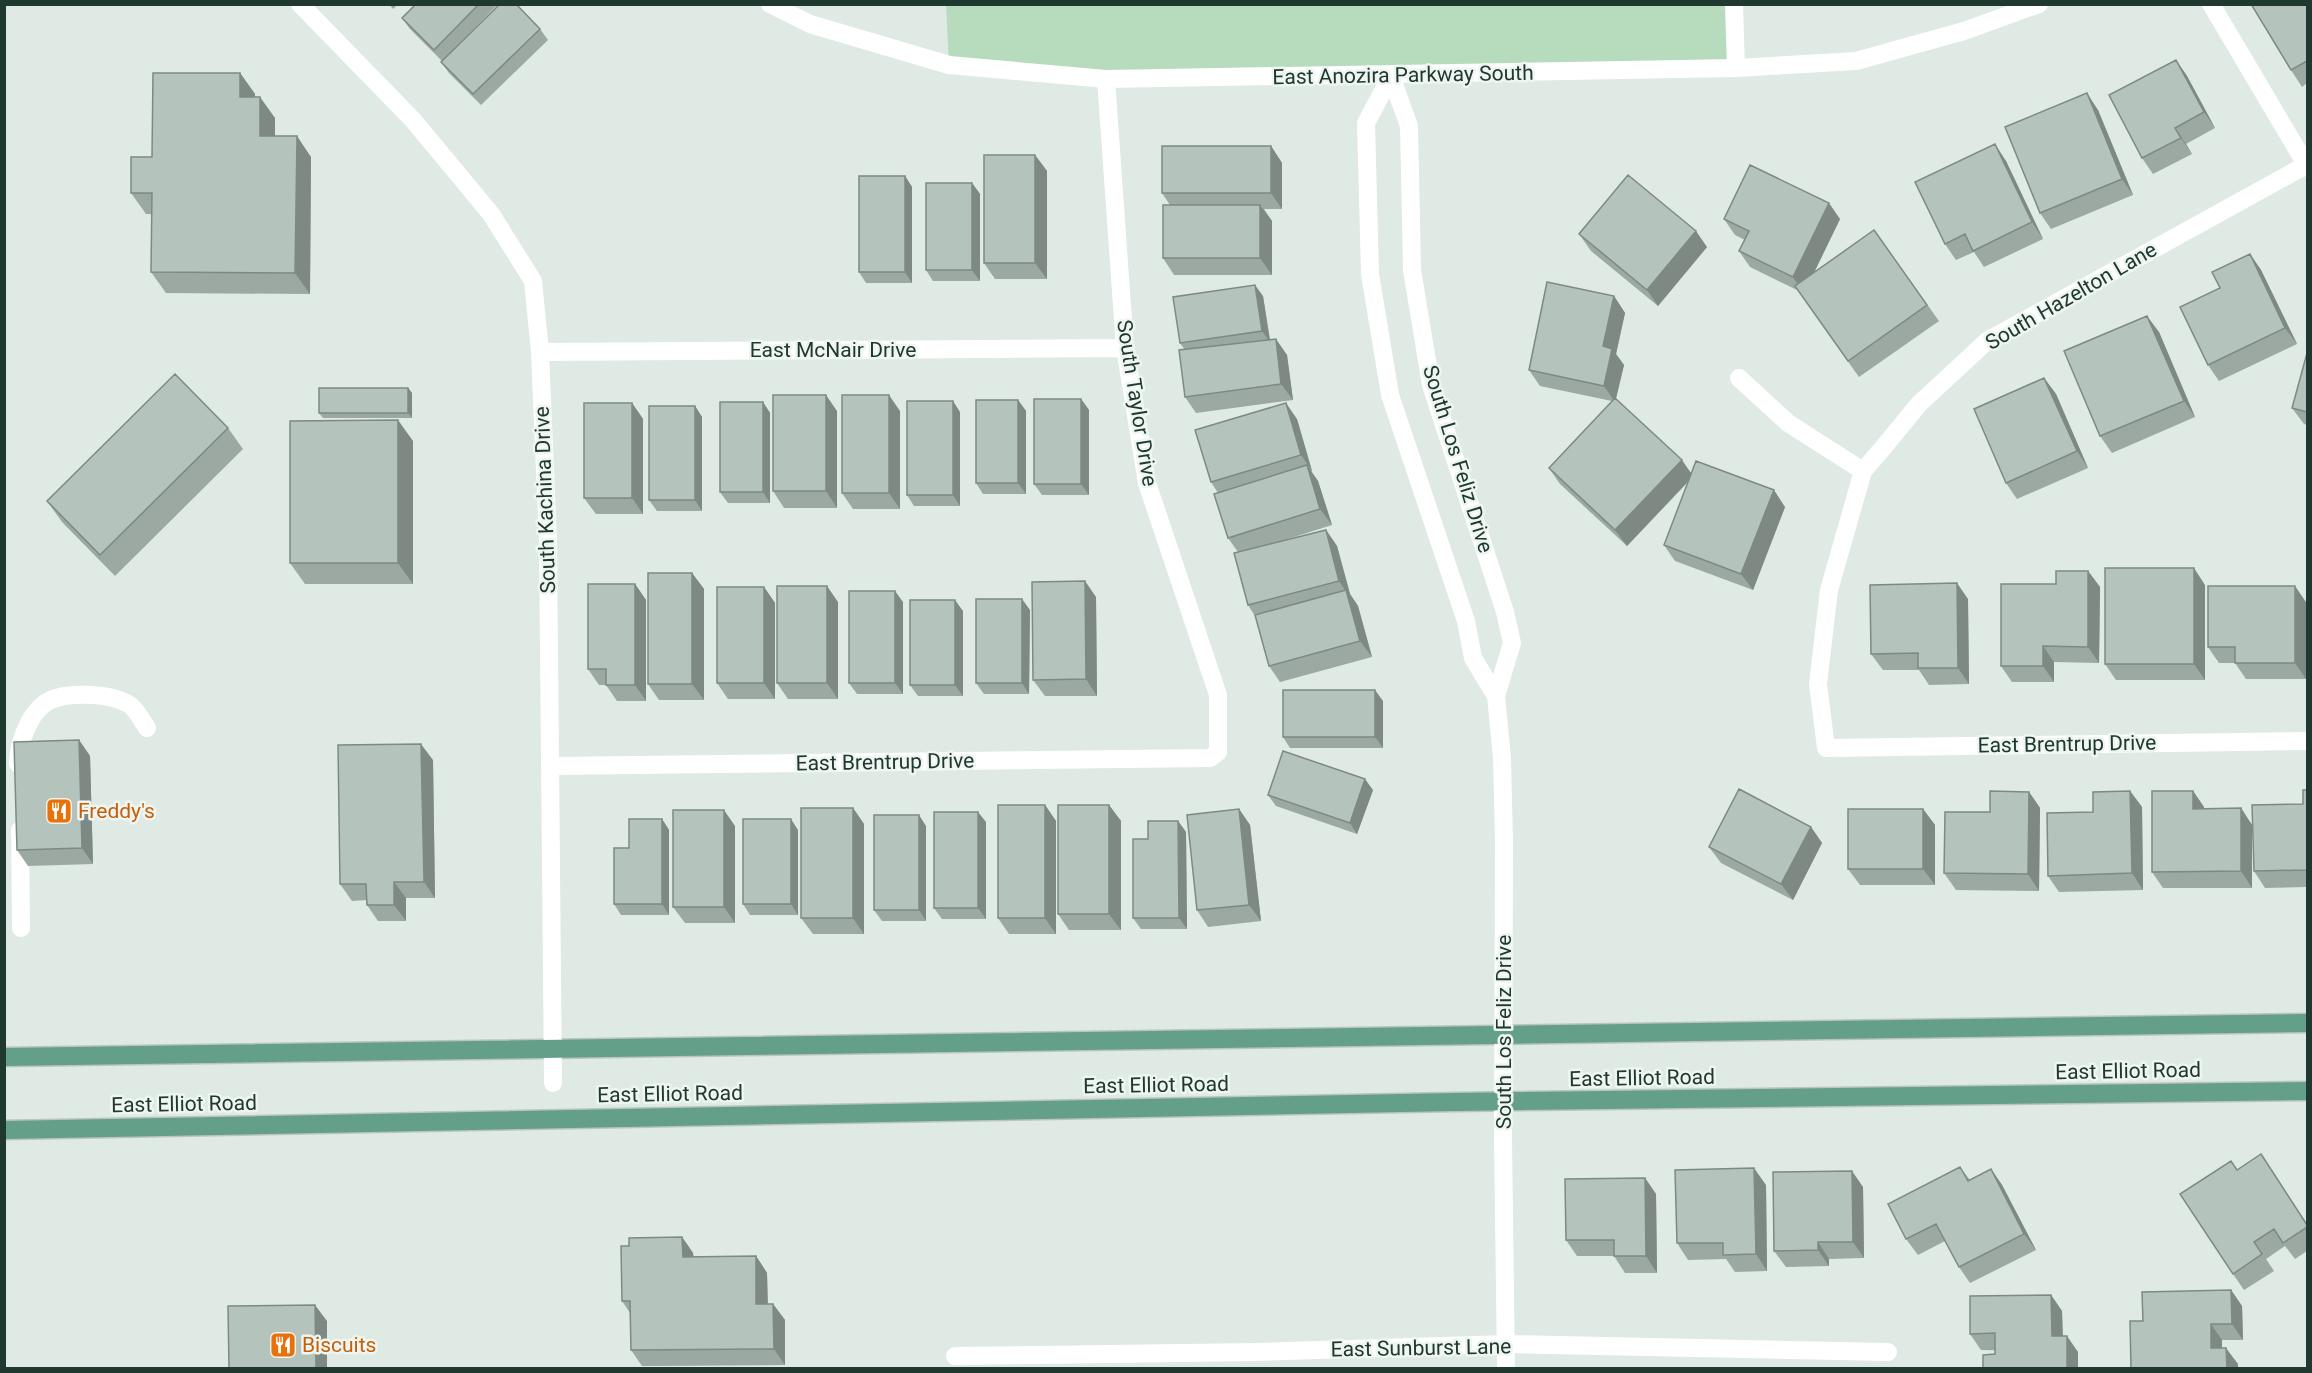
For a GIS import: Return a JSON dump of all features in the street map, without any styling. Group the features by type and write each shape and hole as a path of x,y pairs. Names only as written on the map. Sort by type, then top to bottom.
{"main road":[{"name":"East Elliot Road","path":"4,1057 2307,1023"},
{"name":"East Elliot Road","path":"4,1130 1503,1102 2307,1091"}],"street":[{"name":"South Kachina Drive","path":"300,4 413,120 491,214 533,281 540,352 548,542 553,1083"},
{"name":"East Anozira Parkway South","path":"770,4 810,24 949,65 1106,79 1391,76 1736,68 1856,61 1964,31 2039,4"},
{"path":"1734,4 1736,68"},
{"path":"2211,4 2307,166"},
{"name":"South Los Feliz Drive","path":"1391,76 1366,123 1370,274 1390,395 1466,621 1473,657 1496,696"},
{"name":"South Los Feliz Drive","path":"1391,76 1409,126 1412,270 1431,385 1505,612 1512,644 1496,696 1502,770 1506,1368"},
{"name":"South Taylor Drive","path":"1106,79 1125,348 1147,483 1218,695 1218,752"},
{"name":"South Hazelton Lane","path":"1826,748 1818,684 1829,590 1863,471 1919,404 1987,341 2307,166"},
{"name":"East McNair Drive","path":"540,352 1125,348"},
{"path":"1739,378 1788,423 1863,471"},
{"path":"19,781 18,759 26,729 44,704 76,694 105,696 131,706 147,728"},
{"name":"East Brentrup Drive","path":"1826,748 2307,741"},
{"name":"East Brentrup Drive","path":"551,766 1210,759 1218,752"},
{"path":"19,815 21,928"},
{"name":"East Sunburst Lane","path":"955,1356 1255,1360 1506,1344 1888,1352"}],"green space":[{"path":"946,5 1734,5 1736,68 1106,79 949,65"}],"building":[{"path":"416,4 479,4 434,50 402,18"},
{"path":"500,4 516,4 540,29 473,94 441,62"},
{"path":"2251,4 2307,4 2307,61 2291,70"},
{"path":"2176,60 2204,112 2175,128 2181,138 2142,158 2109,95"},
{"path":"153,73 240,73 240,97 260,97 260,136 297,136 295,273 151,272 152,193 131,193 131,157 152,157"},
{"path":"2087,93 2122,179 2040,213 2005,127"},
{"path":"1995,144 2032,222 1973,251 1965,234 1945,244 1915,182"},
{"path":"1162,146 1271,146 1271,193 1162,193"},
{"path":"984,155 1035,155 1035,263 984,263"},
{"path":"1750,165 1829,203 1793,277 1739,251 1749,231 1724,219"},
{"path":"1628,175 1696,231 1647,290 1579,234"},
{"path":"859,176 905,176 905,272 859,272"},
{"path":"926,183 972,183 972,270 926,270"},
{"path":"1163,205 1260,205 1260,258 1163,258"},
{"path":"1874,230 1927,305 1848,361 1795,286"},
{"path":"2250,254 2285,328 2208,365 2180,307 2220,288 2212,272"},
{"path":"1547,282 1614,296 1603,346 1612,349 1604,386 1529,370"},
{"path":"1255,285 1262,331 1180,343 1173,297"},
{"path":"2147,316 2184,401 2100,436 2064,351"},
{"path":"1276,339 1281,384 1185,397 1179,350"},
{"path":"2307,353 2307,412 2292,408"},
{"path":"175,374 228,428 100,555 47,501"},
{"path":"2044,378 2077,451 2006,483 1974,409"},
{"path":"319,388 408,388 408,413 319,413"},
{"path":"773,395 826,395 826,491 773,491"},
{"path":"842,395 889,395 889,493 842,493"},
{"path":"1615,398 1682,460 1615,530 1549,468"},
{"path":"1034,399 1081,399 1081,484 1034,484"},
{"path":"976,400 1018,400 1018,483 976,483"},
{"path":"907,401 953,401 953,495 907,495"},
{"path":"720,402 763,402 763,492 720,492"},
{"path":"584,403 632,403 632,498 584,498"},
{"path":"1286,403 1301,455 1211,482 1195,430"},
{"path":"649,406 695,406 695,500 649,500"},
{"path":"398,420 398,563 290,563 290,421"},
{"path":"1696,461 1774,490 1741,574 1664,545"},
{"path":"1307,465 1320,509 1228,538 1214,494"},
{"path":"1326,530 1339,581 1248,605 1234,553"},
{"path":"2105,568 2194,568 2194,664 2105,664"},
{"path":"2056,571 2088,571 2088,647 2043,646 2043,666 2001,666 2001,584 2056,584"},
{"path":"648,573 692,573 692,684 648,684"},
{"path":"1085,581 1086,679 1033,680 1032,582"},
{"path":"1957,583 1958,668 1918,668 1918,653 1871,654 1870,585"},
{"path":"588,584 635,584 635,685 606,685 606,669 588,669"},
{"path":"777,586 827,586 827,683 777,683"},
{"path":"2208,586 2295,586 2295,663 2235,663 2235,647 2208,647"},
{"path":"717,587 764,587 764,683 717,683"},
{"path":"1346,590 1360,641 1269,666 1255,615"},
{"path":"849,591 895,591 895,683 849,683"},
{"path":"976,599 1022,599 1022,683 976,683"},
{"path":"910,600 955,600 955,685 910,685"},
{"path":"1283,690 1375,690 1375,737 1283,737"},
{"name":"Freddy's","path":"79,740 82,848 17,850 14,742"},
{"path":"421,744 424,882 394,882 394,905 367,905 366,884 340,884 338,745"},
{"path":"1283,751 1365,779 1350,823 1268,795"},
{"path":"1739,789 1811,827 1781,884 1709,847"},
{"path":"2303,790 2307,790 2307,870 2254,871 2252,805 2303,804"},
{"path":"1990,791 2029,792 2028,874 1944,873 1945,812 1990,812"},
{"path":"2130,791 2132,873 2048,876 2047,813 2093,812 2093,792"},
{"path":"2152,791 2193,791 2193,809 2241,808 2241,871 2152,872"},
{"path":"998,805 1045,805 1045,918 998,918"},
{"path":"1058,805 1109,805 1109,914 1058,914"},
{"path":"801,808 853,808 853,918 801,918"},
{"path":"1239,809 1249,905 1197,910 1187,815"},
{"path":"1848,809 1923,809 1923,869 1848,869"},
{"path":"673,810 724,810 724,907 673,907"},
{"path":"934,812 978,812 978,908 934,908"},
{"path":"874,815 919,815 919,910 874,910"},
{"path":"629,819 662,819 662,904 614,904 614,848 629,848"},
{"path":"743,819 791,819 791,904 743,904"},
{"path":"1148,821 1178,821 1179,918 1133,918 1133,839 1148,839"},
{"path":"2261,1154 2307,1227 2283,1243 2274,1229 2254,1242 2262,1254 2233,1274 2180,1194 2231,1161 2237,1170"},
{"path":"1960,1167 1968,1181 1991,1169 2024,1234 1959,1267 1936,1224 1906,1239 1888,1204"},
{"path":"1754,1168 1756,1254 1723,1255 1723,1243 1677,1243 1675,1170"},
{"path":"1852,1171 1853,1242 1818,1242 1818,1250 1774,1251 1773,1172"},
{"path":"1645,1178 1646,1256 1614,1256 1614,1240 1566,1240 1565,1179"},
{"path":"682,1237 683,1257 756,1256 756,1304 773,1304 774,1349 631,1350 630,1301 622,1301 621,1246 629,1246 629,1238"},
{"path":"2231,1290 2232,1324 2211,1324 2211,1348 2226,1348 2227,1368 2131,1368 2130,1321 2143,1321 2142,1292"},
{"path":"2051,1295 2052,1336 2067,1336 2067,1368 1983,1368 1983,1355 1995,1354 1995,1333 1970,1334 1970,1296"},
{"name":"Biscuits","path":"315,1305 316,1368 229,1368 228,1306"}],"place":[{"name":"Freddy's","path":"59,811"},
{"name":"Biscuits","path":"283,1345"}]}
